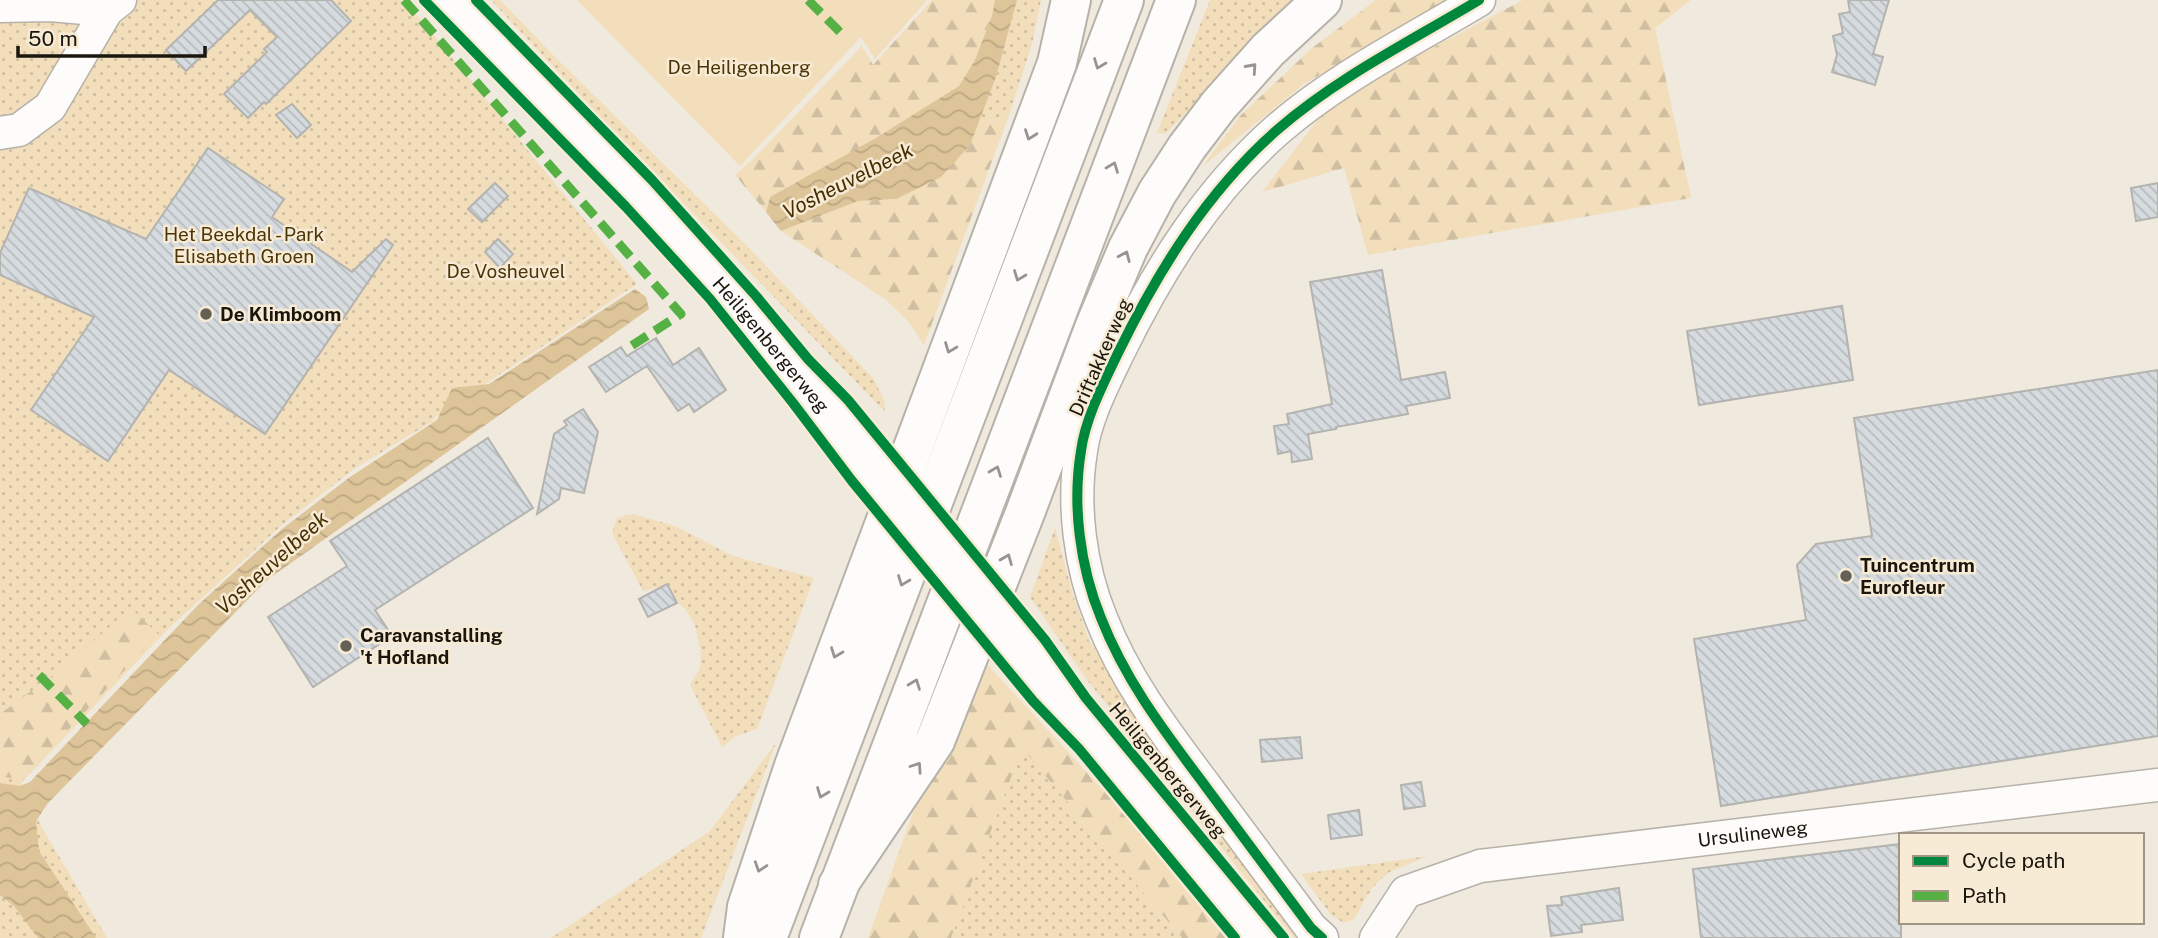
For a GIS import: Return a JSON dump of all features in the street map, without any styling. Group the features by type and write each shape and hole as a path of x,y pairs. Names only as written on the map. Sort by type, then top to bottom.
{"main road":[{"name":"Heiligenbergerweg","path":"449,0 654,209 745,313 1259,938"},
{"path":"743,938 747,907 793,766 1057,63 1072,0"},
{"path":"767,938 1124,0"},
{"path":"819,938 1176,0"},
{"path":"838,885 935,741 1095,326 1128,248 1157,193 1219,105 1268,50 1321,0"}],"street":[{"name":"Driftakkerweg","path":"1322,938 1303,918 1168,736 1128,677 1100,615 1088,576 1078,504 1081,450 1104,383 1157,276 1188,228 1235,170 1278,129 1353,74 1479,0"},
{"path":"0,6 113,5"},
{"path":"0,133 19,130 50,107 113,5"},
{"name":"Ursulineweg","path":"1376,938 1406,892 1480,866 2158,785"}],"green space":[{"name":"Het Beekdal - Park Elisabeth Groen","path":"0,0 401,0 424,23 637,284 435,417 433,421 354,469 282,525 169,628 21,783 40,824 107,938 0,938"},
{"path":"491,0 500,0 746,245 873,378 884,400 885,412 606,123"},
{"name":"De Heiligenberg","path":"577,0 927,0 875,59 861,37 740,166"},
{"path":"932,0 995,0 992,16 975,60 959,86 877,138 770,197 766,212 735,175 862,46 873,65"},
{"path":"1017,0 1041,0 1032,44 1008,118 978,121 996,77"},
{"path":"1210,0 1301,0 1247,50 1166,133 1157,133"},
{"path":"1376,0 1445,0 1304,84 1202,167 1241,115 1312,48"},
{"path":"1523,0 1691,0 1655,28 1691,198 1368,255 1344,168 1262,192 1333,100"},
{"path":"1008,118 924,345 908,321 885,299 781,231 858,201 896,199 970,145 978,121"},
{"path":"633,514 675,526 733,556 814,578 757,729 736,736 722,747 690,685 700,668 701,652 695,626 687,611 664,589 643,591 612,533 617,518"},
{"path":"1055,528 1072,592 1089,641 1312,938 1294,938 1087,680 1030,597"},
{"path":"131,608 160,636 29,771 9,778 0,775 0,714 60,670"},
{"path":"972,648 1125,814 1228,938 1182,938 1022,748 951,938 868,938"},
{"path":"776,743 701,938 551,938 710,831"},
{"path":"1022,747 1182,938 951,938"},
{"path":"1428,856 1383,877 1372,888 1354,919 1344,923 1331,915 1301,874"}],"water":[{"name":"Vosheuvelbeek","path":"995,0 1017,0 996,77 970,145 941,177 896,199 858,201 781,231 766,212 770,197 876,138 959,86 975,60 992,16"},
{"name":"Vosheuvelbeek","path":"635,289 646,297 649,309 267,580 48,803 36,821 39,851 96,938 38,938 14,906 0,895 0,783 20,786 30,782 199,604 282,529 350,477 437,420 452,388 489,384"}],"building":[{"path":"218,0 331,0 351,21 266,104 264,102 248,118 224,94 267,52 264,49 277,37 250,10 186,71 166,50"},
{"path":"1848,0 1889,0 1873,54 1883,57 1875,85 1832,72 1837,55 1833,36 1843,33 1839,14 1850,12"},
{"path":"292,104 311,125 297,138 276,115"},
{"path":"208,148 284,199 272,217 352,272 386,239 393,245 265,434 169,370 108,461 31,410 94,317 0,275 0,253 29,188 146,239"},
{"path":"495,183 508,196 482,222 468,209"},
{"path":"2158,183 2158,217 2136,221 2131,188"},
{"path":"498,239 513,254 500,268 485,252"},
{"path":"1382,270 1401,380 1445,372 1450,398 1406,406 1408,414 1308,434 1312,459 1292,462 1291,451 1278,454 1274,426 1289,424 1287,414 1332,404 1310,282"},
{"path":"1842,306 1853,380 1699,405 1687,331"},
{"path":"656,338 673,365 699,348 726,390 694,412 689,404 678,411 647,366 606,392 589,367 621,347 627,356"},
{"path":"2158,370 2158,736 1721,806 1694,639 1806,620 1797,565 1816,544 1872,536 1854,418"},
{"path":"583,409 598,432 584,493 561,488 559,499 537,514 554,434 567,425 564,421"},
{"path":"488,438 533,508 375,610 392,636 313,687 268,617 347,566 330,541"},
{"path":"667,584 677,603 648,617 639,599"},
{"path":"1300,737 1302,758 1262,762 1260,740"},
{"path":"1421,782 1425,806 1404,809 1401,785"},
{"path":"1359,810 1362,835 1331,839 1328,815"},
{"path":"1899,844 1901,938 1701,938 1693,869"},
{"path":"1619,888 1623,920 1581,925 1582,932 1551,936 1547,906 1562,905 1561,897"}],"marked path":[{"path":"404,0 681,314 631,346"},
{"path":"808,0 840,32"},
{"path":"39,675 87,724"}],"cycle path":[{"path":"424,0 626,207 710,299 852,481 1033,701 1079,749 1235,938"},
{"path":"476,0 652,180 756,296 808,359 848,400 1045,640 1086,698 1284,938"},
{"path":"1322,938 1311,928 1161,726 1122,664 1101,618 1083,557 1077,493 1083,439 1096,401 1150,291 1187,233 1228,179 1277,130 1325,93 1375,60 1479,0"}],"place":[{"name":"De Klimboom","path":"206,314"},
{"name":"Tuincentrum Eurofleur","path":"1846,576"},
{"name":"Caravanstalling 't Hofland","path":"346,646"}],"park label":[{"name":"De Vosheuvel","path":"506,271"}]}
